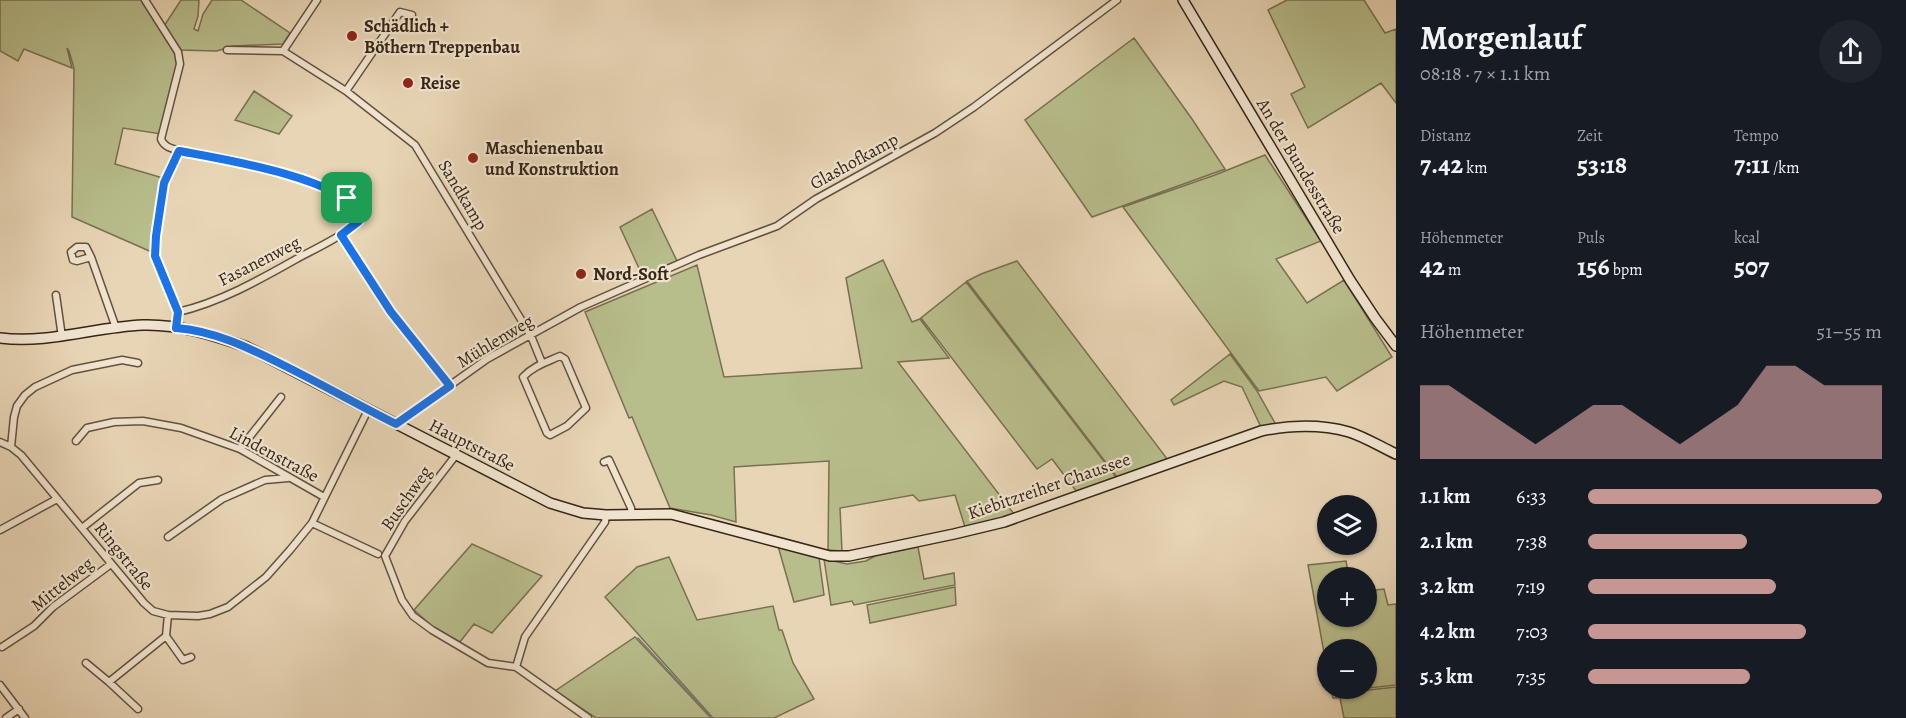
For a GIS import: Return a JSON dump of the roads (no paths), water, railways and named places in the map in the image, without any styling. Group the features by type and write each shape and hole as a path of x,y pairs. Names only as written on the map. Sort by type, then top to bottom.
{"street":[{"path":"145,0 178,52 180,64 161,139 168,148 179,151 164,183 155,256 178,312 176,328"},
{"path":"227,50 283,51 317,0"},
{"name":"Glashofkamp","path":"581,307 699,255 777,226 816,199 935,133 974,107 1117,0"},
{"name":"An der Bundesstraße","path":"1183,0 1350,280 1396,346"},
{"path":"346,91 400,12 412,15"},
{"name":"Sandkamp","path":"283,51 346,91 415,145 531,336 542,363"},
{"name":"Fasanenweg","path":"178,312 248,286 341,235 359,221 361,213 347,198 318,183 240,163 179,151"},
{"path":"341,235 391,312 450,386"},
{"path":"91,257 116,328"},
{"path":"56,295 62,337"},
{"name":"Mühlenweg","path":"396,424 487,359 581,307"},
{"name":"Hauptstraße","path":"0,338 34,340 144,325 190,329 247,347 550,503 583,513 671,514"},
{"path":"560,356 565,359 586,408 567,426 550,435 547,433 524,377 542,363 560,356"},
{"path":"11,447 14,417 18,406 25,395 35,387 72,370 122,360 138,363"},
{"path":"240,449 281,397"},
{"name":"Ringstraße","path":"0,442 21,455 153,611 168,615 198,616 228,607 266,577 290,550 312,523 368,410"},
{"name":"Lindenstraße","path":"76,441 87,428 114,422 144,421 182,428 240,449 324,497"},
{"name":"Kiebitzreiher Chaussee","path":"671,514 820,554 849,556 1004,522 1278,427 1316,426 1351,433 1396,454"},
{"name":"Buschweg","path":"456,455 405,521 385,556 402,600 413,616 432,630 488,663 516,667 588,718"},
{"path":"604,462 609,460 632,515"},
{"path":"168,537 222,499 265,480 289,478"},
{"path":"82,528 139,483 158,480"},
{"path":"0,530 57,499"},
{"path":"516,667 525,637 605,522 606,515"},
{"path":"312,523 378,554"},
{"name":"Mittelweg","path":"2,647 33,626 53,607 111,564"},
{"path":"168,615 166,636 183,660 191,657"},
{"path":"109,682 166,636"},
{"path":"86,663 138,709"},
{"path":"0,685 25,718"},
{"path":"6,718 19,709"}],"waterway":[{"path":"638,638 712,718"}],"place":[{"name":"Schädlich + Böthern Treppenbau","path":"352,36"},
{"name":"Reise","path":"408,83"},
{"name":"Maschienenbau und Konstruktion","path":"473,158"},
{"name":"Nord-Soft","path":"581,274"}]}
